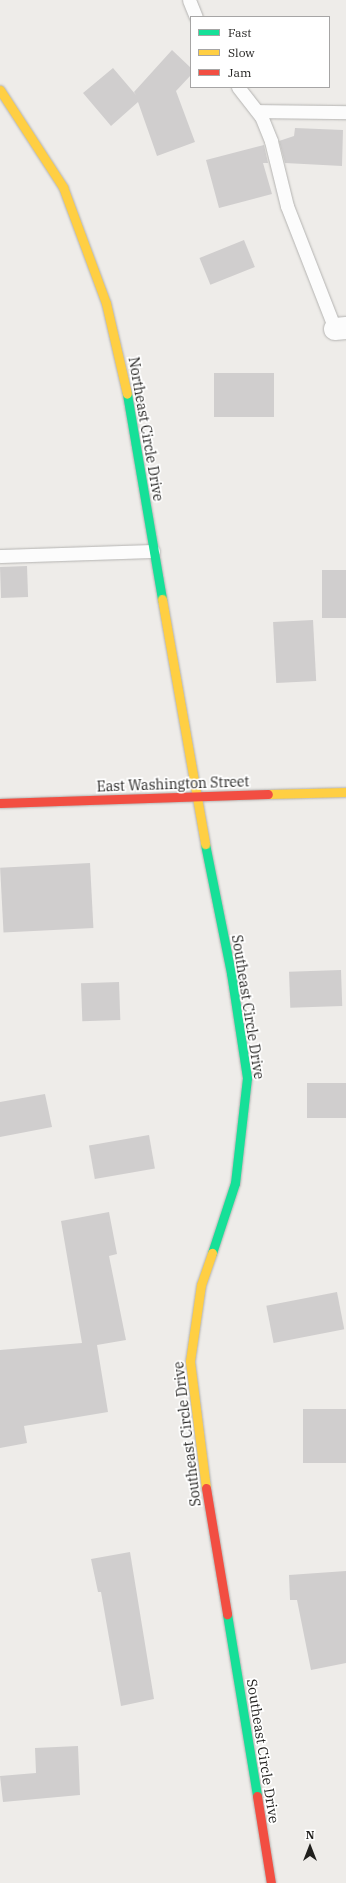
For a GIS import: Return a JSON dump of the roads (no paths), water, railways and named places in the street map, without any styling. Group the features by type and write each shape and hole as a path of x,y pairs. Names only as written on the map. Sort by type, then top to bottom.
{"street":[{"name":"Northeast Circle Drive","path":"0,90 63,187 106,303 127,393 195,797"},
{"name":"East Washington Street","path":"0,803 346,792"},
{"name":"Southeast Circle Drive","path":"195,797 230,973 248,1078 235,1183 201,1285 190,1361 201,1455 271,1883"}],"lane":[{"path":"189,0 196,16"},
{"path":"239,88 258,111 271,141 287,206 340,328"},
{"path":"258,111 346,112"},
{"path":"0,556 153,551"}]}
